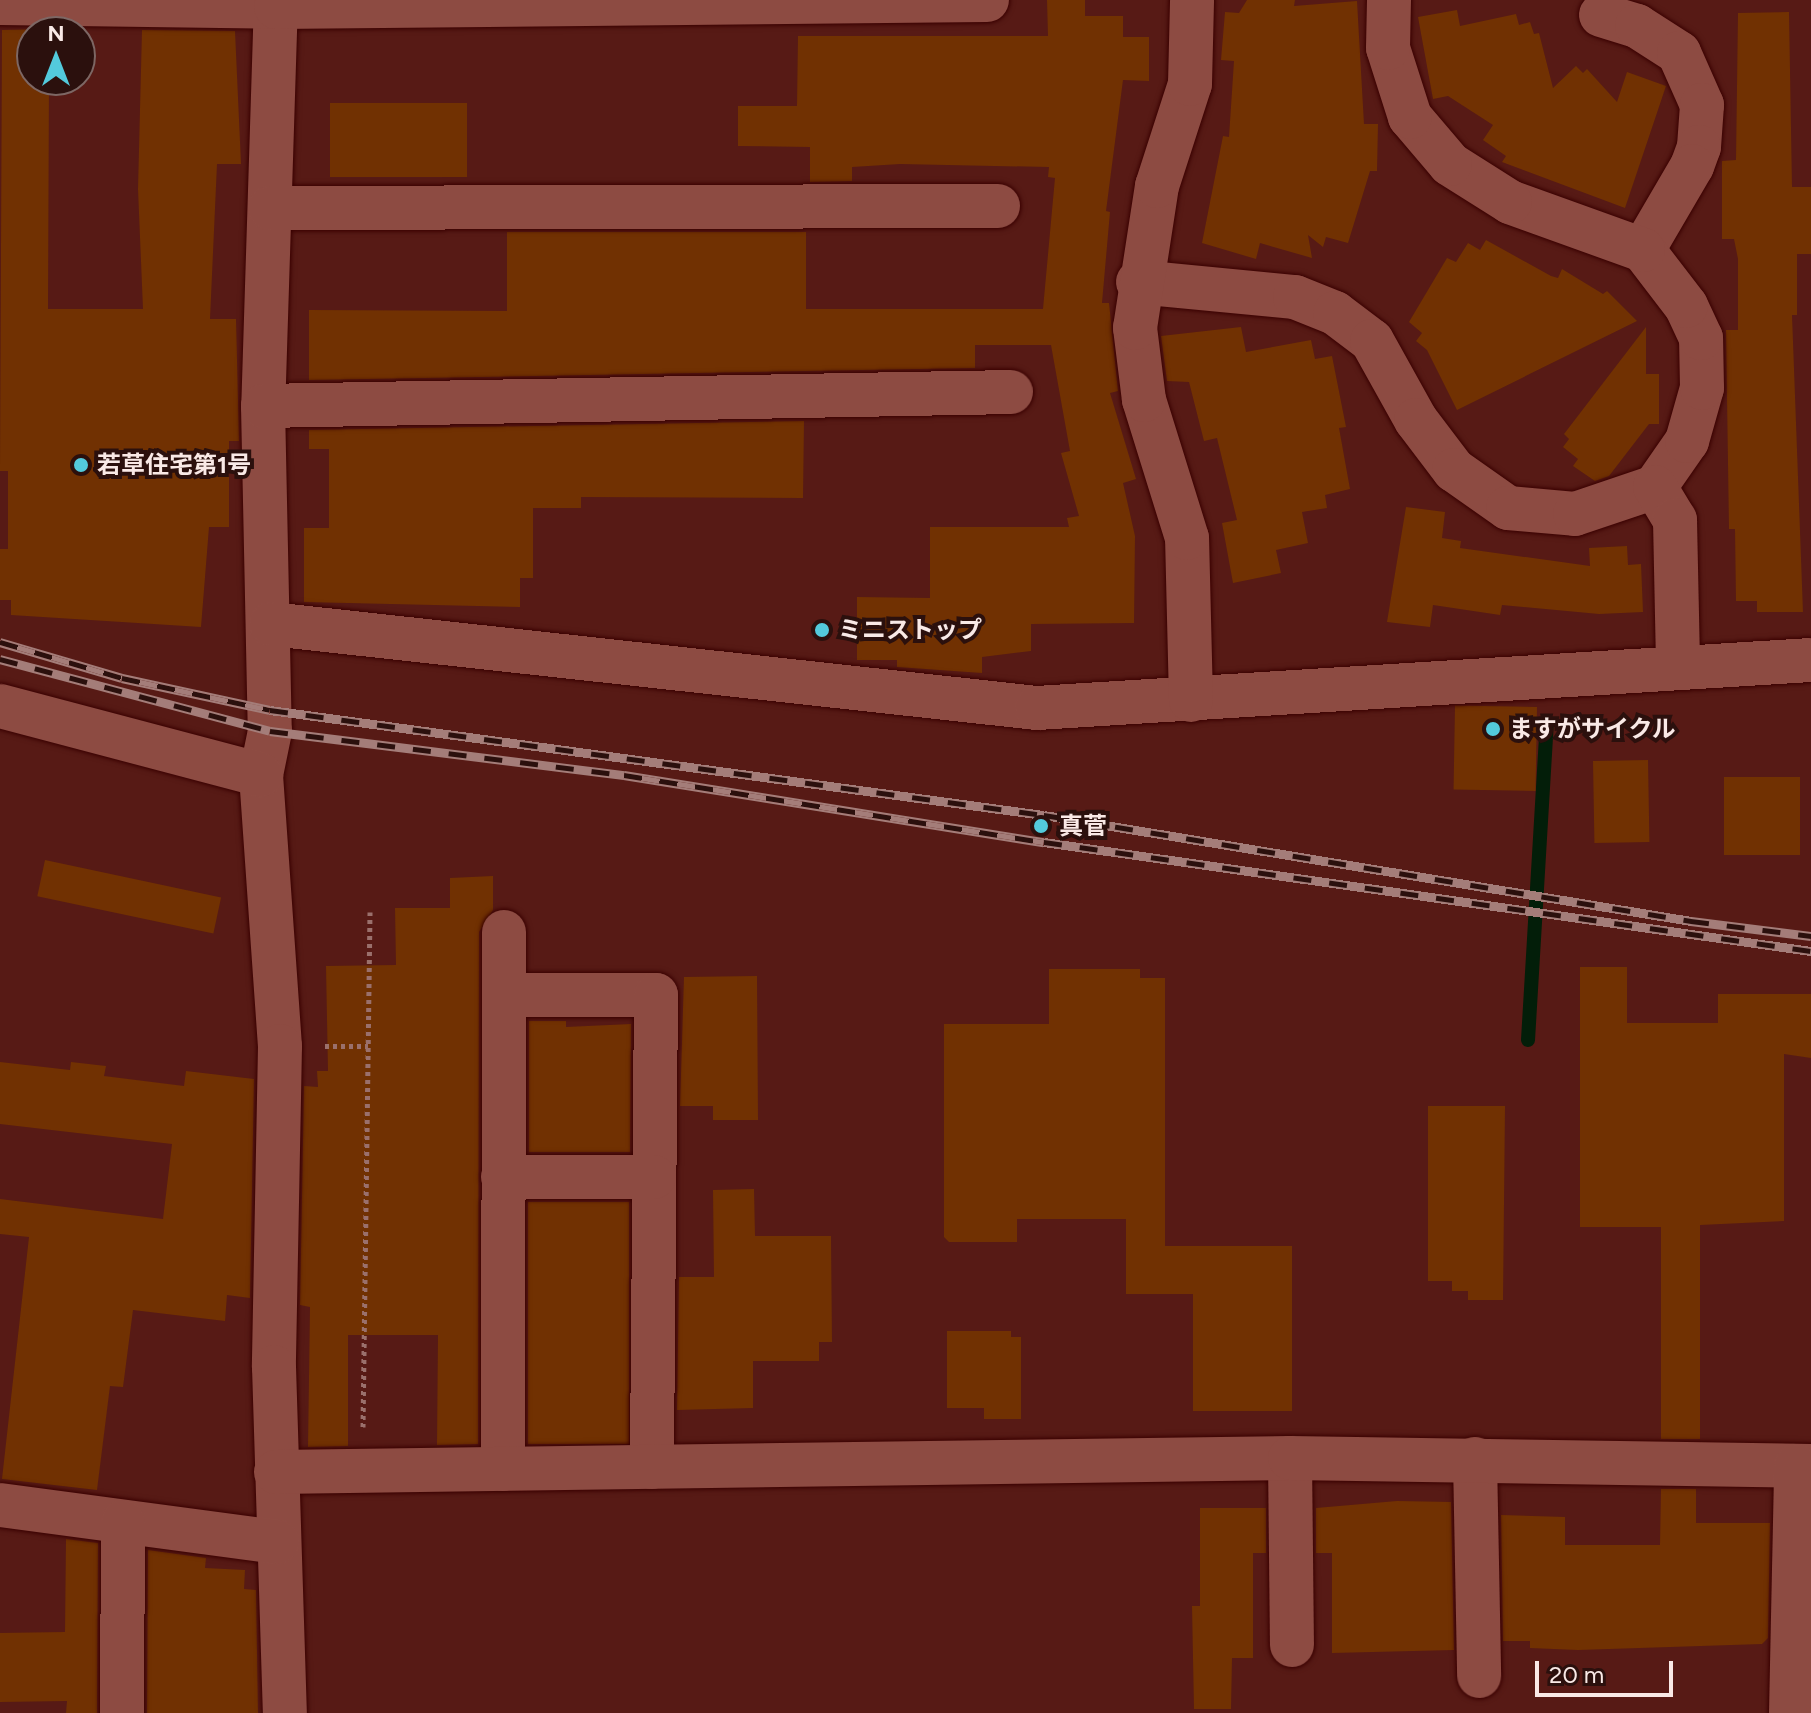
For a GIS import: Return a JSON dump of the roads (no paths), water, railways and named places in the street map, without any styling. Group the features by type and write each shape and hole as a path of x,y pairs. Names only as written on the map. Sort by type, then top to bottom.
{"street":[{"path":"0,3 987,0"},
{"path":"1191,700 1187,538 1144,400 1135,328 1138,282 1157,186 1190,84 1192,0"},
{"path":"1138,282 1295,297 1335,313 1372,341 1416,420 1454,470 1508,508 1575,514 1655,487 1687,441 1702,388 1701,338 1686,306 1643,250 1510,202 1450,164 1410,117 1388,48 1389,0"},
{"path":"276,3 263,406 271,624 270,731 261,775 280,1046 276,1472 285,1713"},
{"path":"1601,15 1637,26 1679,53 1702,105 1699,147 1692,166 1643,250"},
{"path":"270,208 998,206"},
{"path":"263,406 1011,392"},
{"path":"1655,487 1675,520 1678,667"},
{"path":"271,624 1037,708 1811,660"},
{"path":"0,706 261,775"},
{"path":"503,1469 504,932"},
{"path":"504,995 656,995 652,1467"},
{"path":"503,1177 654,1177"},
{"path":"276,1472 1290,1458 1804,1466 1791,1713"},
{"path":"1290,1458 1292,1645"},
{"path":"1475,1459 1479,1676"},
{"path":"0,1505 278,1542"},
{"path":"122,1713 123,1522"}],"waterway":[{"path":"1528,1040 1547,723"}],"railway":[{"path":"0,642 122,678 270,710 1044,815 1691,921 1811,936"},
{"path":"0,659 270,731 624,775 1044,842 1811,951"}],"place":[{"name":"若草住宅第1号","path":"81,465"},
{"name":"ミニストップ","path":"822,630"},
{"name":"ますがサイクル","path":"1493,729"},
{"name":"真菅","path":"1041,826"}]}
